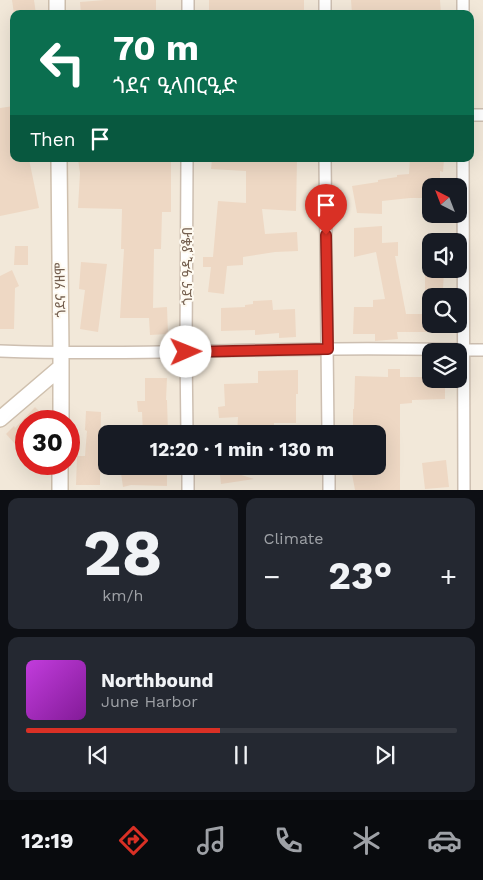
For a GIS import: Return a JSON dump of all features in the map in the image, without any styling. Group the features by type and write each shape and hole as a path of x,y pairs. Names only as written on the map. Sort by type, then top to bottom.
{"street":[{"name":"ጎደና ሃዘሞ","path":"59,162 61,410"},
{"name":"ጎደና ዓዲ ያቆብ","path":"187,162 186,352 188,425"},
{"path":"325,162 328,425"},
{"path":"463,162 464,343"},
{"path":"0,351 61,360 186,352 328,349 422,350"},
{"path":"467,350 483,350"},
{"path":"0,420 61,360"},
{"path":"464,388 464,490"},
{"path":"60,475 60,490"},
{"path":"188,475 188,490"},
{"path":"329,475 329,490"}],"shaded area":[{"path":"0,0 483,0 483,490 0,490"}],"building":[{"path":"12,0 34,0 35,10 13,10"},
{"path":"156,0 156,10 81,10 80,2"},
{"path":"209,0 304,0 304,10 209,10"},
{"path":"351,0 440,0 441,10 352,10"},
{"path":"10,107 10,162 30,162 39,208 0,216 0,108"},
{"path":"78,162 171,162 171,212 162,212 161,249 154,249 153,308 167,307 168,334 150,335 149,318 120,318 124,249 121,249 122,209 78,208 80,173"},
{"path":"212,162 297,162 296,211 262,209 265,234 297,232 298,251 275,252 243,257 243,265 227,266 224,294 208,292 211,267 203,267 203,257 213,257 218,201 246,203 246,171 211,169"},
{"path":"410,162 444,162 443,172 440,171 440,178 422,178 422,198 382,201 382,214 357,213 352,186 378,182 378,180 397,177 397,175 409,174"},
{"path":"382,226 382,243 398,242 398,256 395,256 406,314 422,314 422,332 397,332 398,339 375,341 375,334 353,334 354,307 373,307 373,300 385,299 376,252 354,257 354,228"},
{"path":"15,246 28,246 28,265 14,265"},
{"path":"81,262 107,264 98,332 80,329 85,290 79,289"},
{"path":"12,270 19,286 15,288 14,329 0,329 0,276"},
{"path":"425,278 444,278 443,288 425,288"},
{"path":"272,300 273,310 295,309 296,337 279,338 279,333 255,335 255,330 221,331 221,308 245,307 245,305 253,304 253,301"},
{"path":"388,369 400,369 400,377 422,377 422,388 445,388 445,399 412,400 412,403 400,404 400,490 355,490 352,475 386,475 386,425 353,425 355,376 388,377"},
{"path":"298,370 296,423 238,425 238,417 219,418 218,407 225,406 224,384 258,383 258,371"},
{"path":"145,378 167,378 168,425 143,425 142,412 138,412 137,401 145,401"},
{"path":"86,411 101,412 101,425 98,425 98,475 100,475 100,485 76,485 76,475 80,475 80,456 85,456 87,431 85,430"},
{"path":"14,426 15,428 15,444 6,434"},
{"path":"446,460 449,487 425,489 422,463"},
{"path":"121,475 167,475 167,486 131,485 123,487"},
{"path":"220,475 241,475 254,479 221,484"}],"route":[{"path":"186,352 328,349 326,235"}]}
